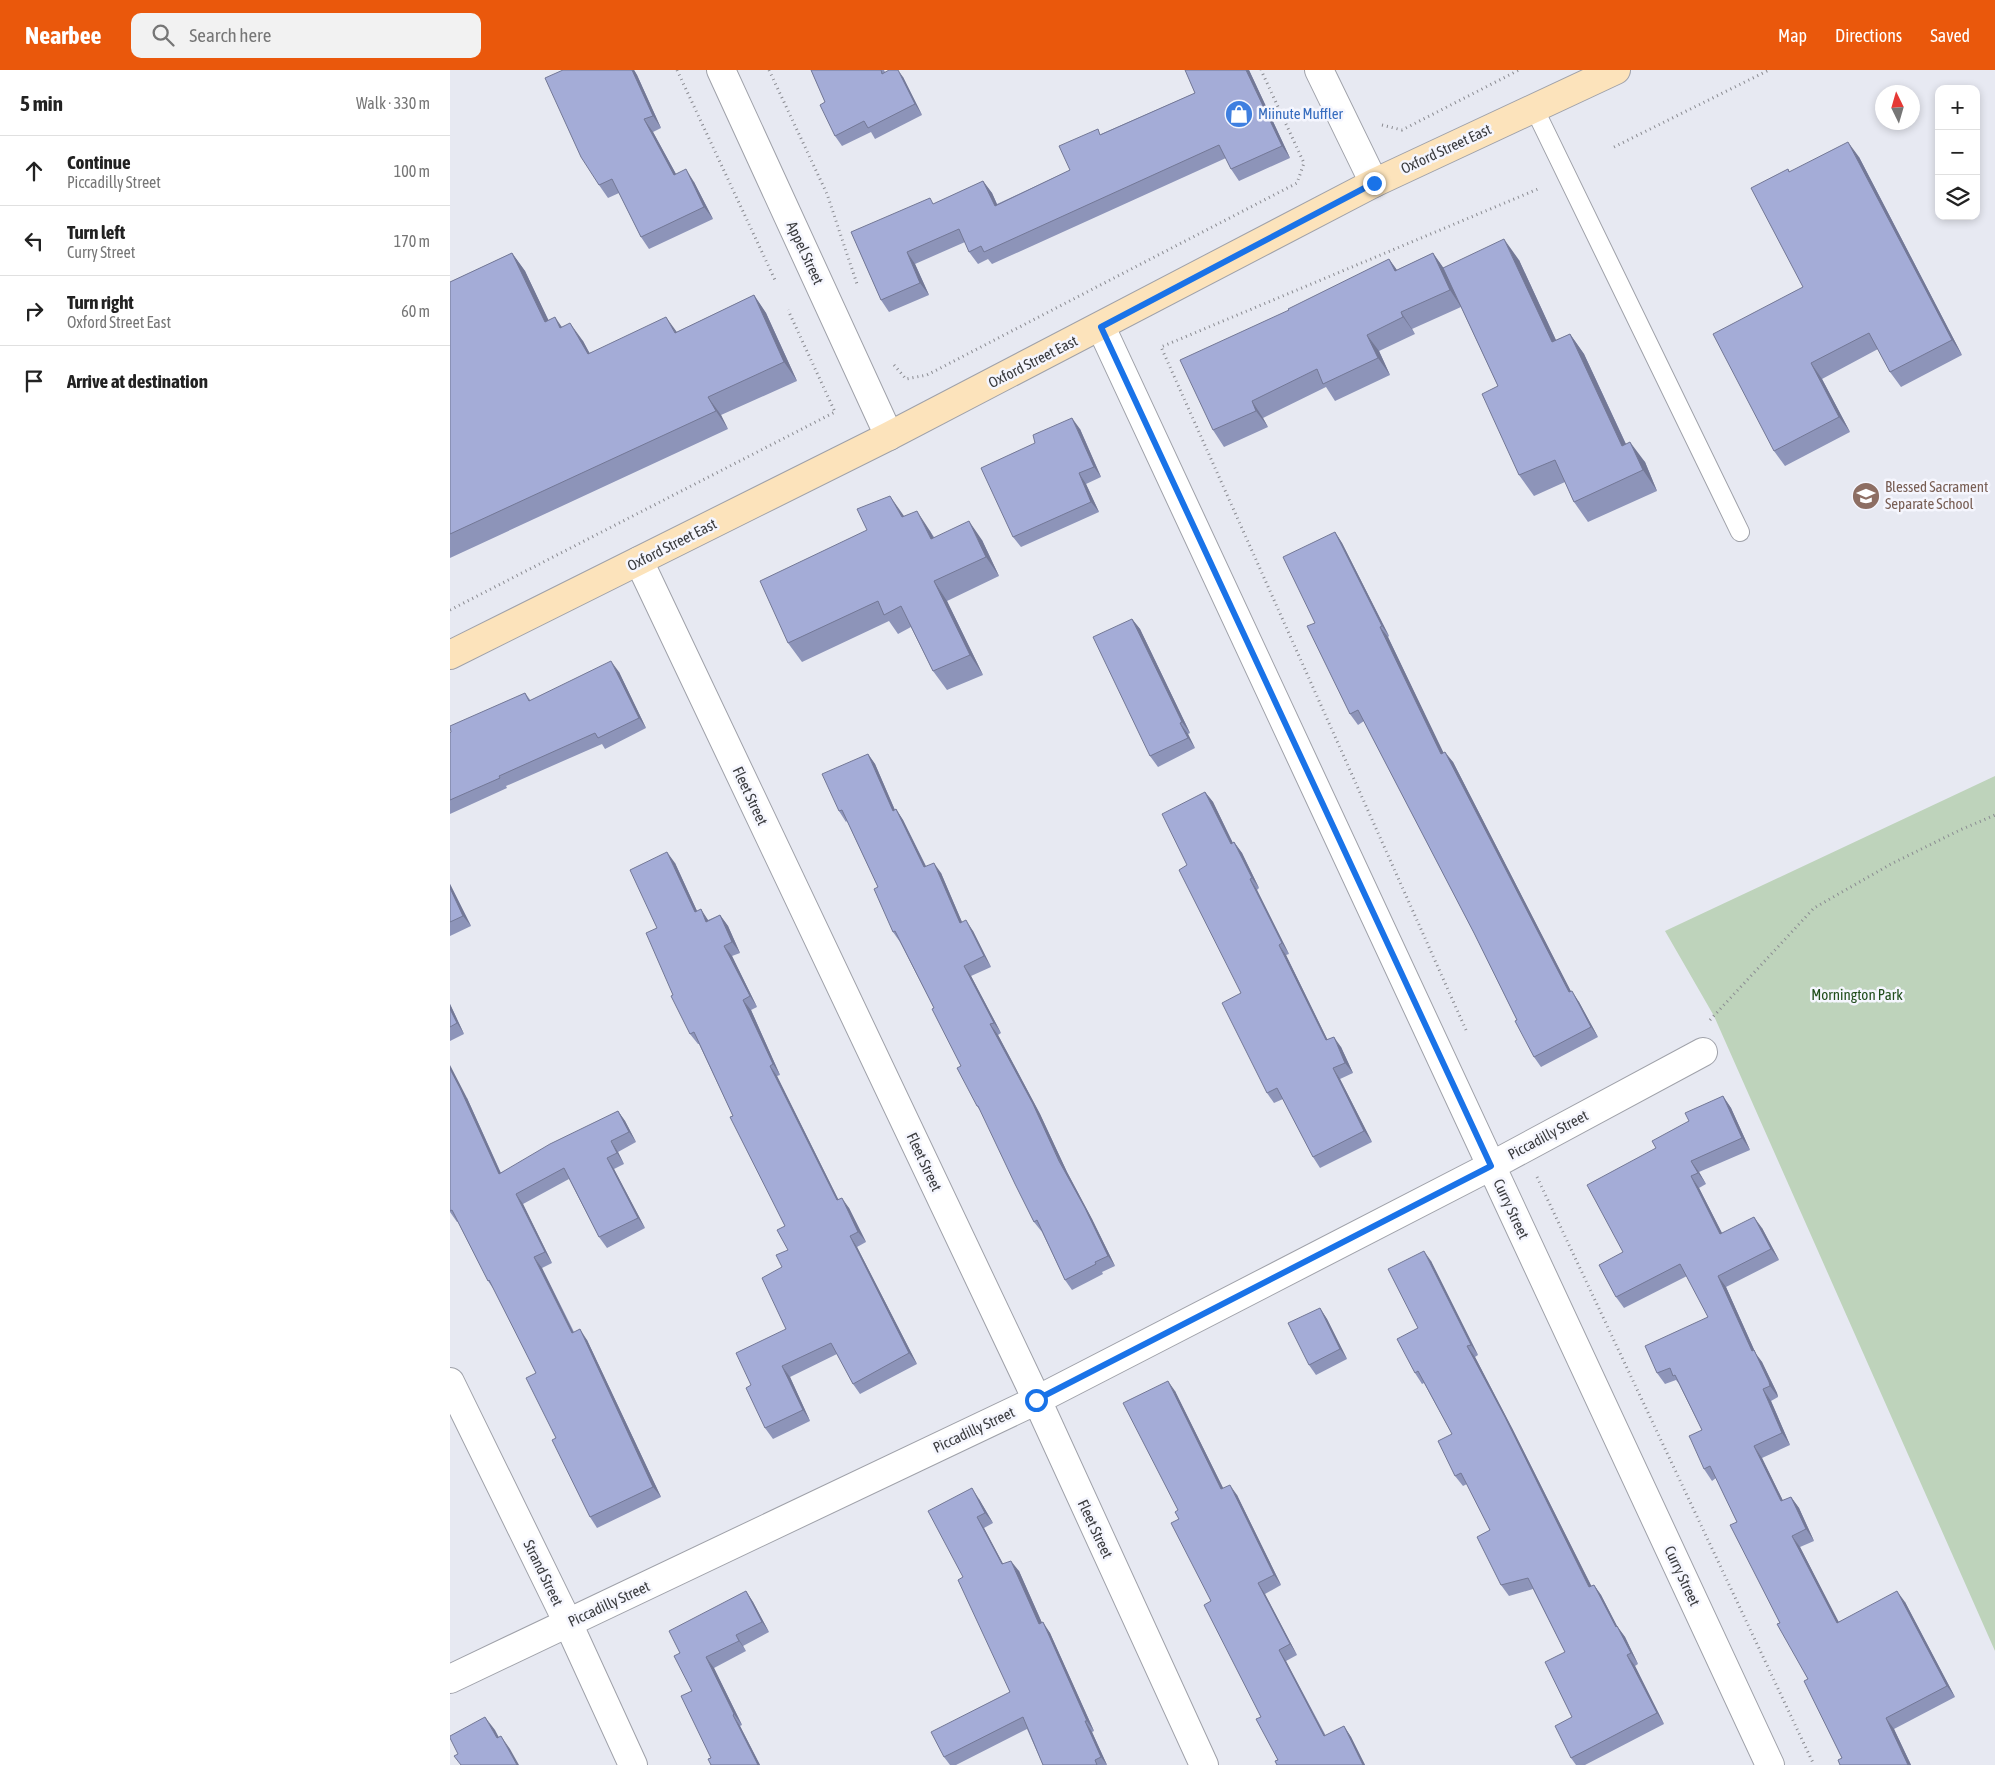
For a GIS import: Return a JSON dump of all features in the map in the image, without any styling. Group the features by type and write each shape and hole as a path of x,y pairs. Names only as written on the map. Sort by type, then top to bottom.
{"main road":[{"name":"Oxford Street East","path":"450,655 889,436 1374,183 1616,70"}],"street":[{"name":"Appel Street","path":"721,70 889,436"},
{"path":"1319,70 1374,183"},
{"name":"Curry Street","path":"1101,327 1770,1765"},
{"name":"Fleet Street","path":"639,561 1036,1400 1204,1765"},
{"name":"Piccadilly Street","path":"450,1679 1036,1400 1491,1166 1703,1052"},
{"name":"Strand Street","path":"450,1382 568,1623 633,1765"}],"lane":[{"path":"1534,108 1740,532"}],"path":[{"path":"677,70 775,280"},
{"path":"769,70 827,194 860,291"},
{"path":"889,360 906,379 927,375 1297,183 1304,163 1261,70"},
{"path":"1378,124 1402,130 1519,70"},
{"path":"1614,147 1769,70"},
{"path":"1467,1031 1160,347 1538,189"},
{"path":"450,610 835,412 788,310"},
{"path":"1703,1052 1693,1034 1714,1016 1814,908 1891,864 1960,830 1995,816"},
{"path":"1537,1176 1814,1765"}],"green space":[{"name":"Mornington Park","path":"1995,776 1995,1651 1714,1016 1665,931"}],"building":[{"path":"563,70 632,70 653,116 644,119 674,175 686,169 704,207 641,237 612,179 599,185 581,157 545,78"},
{"path":"811,70 881,70 882,74 889,70 898,70 915,104 868,128 864,121 835,136 820,105 825,102"},
{"path":"1185,70 1246,70 1282,146 1231,169 1219,145 984,252 981,246 969,252 959,229 907,252 920,283 881,300 851,232 930,198 933,204 983,181 995,206 1070,170 1059,146 1098,129 1100,135 1195,93"},
{"path":"1848,142 1952,340 1890,372 1869,333 1811,363 1839,417 1774,451 1713,334 1803,287 1751,188 1788,169 1789,172"},
{"path":"1504,239 1552,342 1570,334 1622,446 1630,442 1643,470 1574,502 1555,460 1519,475 1482,394 1498,386 1443,268"},
{"path":"512,253 545,322 555,317 560,328 570,323 588,354 666,317 675,333 754,295 784,362 708,397 716,411 450,534 450,282"},
{"path":"1433,253 1450,290 1401,312 1403,317 1367,335 1378,358 1323,384 1317,369 1252,401 1256,411 1213,430 1180,360 1289,310 1389,259 1395,271"},
{"path":"1072,418 1094,467 1079,473 1091,502 1013,537 981,468 1035,443 1033,435"},
{"path":"890,496 902,517 917,511 931,539 969,521 986,557 934,581 970,655 933,671 901,606 884,615 878,601 788,643 760,581 867,530 857,509"},
{"path":"1335,532 1382,626 1380,627 1441,754 1445,752 1569,992 1572,991 1591,1027 1534,1057 1474,933 1358,710 1350,714 1307,626 1315,623 1283,557"},
{"path":"1132,619 1188,738 1150,756 1093,637"},
{"path":"611,661 639,718 598,738 595,733 450,800 450,726 525,693 529,701"},
{"path":"868,754 893,811 896,809 924,867 934,863 960,923 966,920 984,956 964,966 994,1023 990,1024 1033,1104 1059,1161 1085,1208 1108,1256 1065,1280 1037,1220 1034,1222 978,1106 957,1068 961,1066 895,931 893,932 874,889 878,887 842,810 839,811 822,774"},
{"path":"1205,792 1231,844 1234,842 1252,878 1250,879 1282,943 1279,945 1326,1040 1334,1037 1345,1063 1333,1068 1364,1131 1313,1157 1277,1088 1267,1093 1222,1003 1241,993 1179,870 1187,865 1162,814"},
{"path":"667,852 695,912 701,909 706,922 720,915 732,942 724,946 750,996 743,1000 773,1064 770,1066 837,1200 842,1198 858,1232 850,1236 909,1353 853,1384 831,1343 782,1366 803,1410 765,1428 746,1388 751,1385 736,1353 786,1329 762,1278 782,1267 776,1255 788,1250 777,1230 785,1226 730,1117 733,1116 694,1032 690,1034 671,996 673,995 646,933 657,928 630,870"},
{"path":"450,888 463,916 450,922"},
{"path":"450,1009 457,1023 450,1027"},
{"path":"450,1069 499,1174 550,1144 618,1111 629,1132 611,1141 617,1153 607,1158 638,1218 599,1237 564,1168 516,1194 545,1252 534,1257 572,1333 580,1329 653,1487 590,1517 552,1440 556,1438 526,1378 536,1373 452,1210 450,1211"},
{"path":"1723,1096 1742,1138 1691,1161 1698,1173 1691,1176 1720,1234 1754,1217 1771,1249 1718,1276 1752,1351 1754,1350 1769,1382 1770,1386 1763,1389 1782,1433 1754,1446 1781,1501 1791,1497 1806,1529 1792,1536 1837,1623 1897,1591 1947,1686 1886,1718 1908,1765 1840,1765 1838,1760 1842,1758 1804,1681 1808,1679 1777,1624 1780,1623 1730,1525 1737,1522 1710,1466 1704,1469 1689,1436 1702,1430 1670,1368 1657,1373 1645,1346 1708,1317 1680,1264 1616,1297 1599,1265 1623,1252 1587,1185 1656,1148 1652,1141 1689,1121 1685,1113"},
{"path":"1424,1251 1471,1345 1467,1346 1505,1417 1589,1587 1594,1585 1631,1653 1627,1655 1657,1713 1571,1758 1555,1726 1572,1717 1545,1662 1565,1652 1528,1578 1501,1585 1477,1537 1490,1530 1461,1473 1455,1476 1438,1441 1452,1434 1418,1371 1415,1373 1397,1339 1418,1328 1388,1269"},
{"path":"1320,1308 1340,1349 1309,1365 1288,1323"},
{"path":"1168,1381 1221,1489 1230,1485 1274,1575 1258,1583 1290,1644 1279,1650 1324,1736 1344,1726 1363,1765 1277,1765 1275,1761 1278,1760 1256,1719 1261,1717 1204,1605 1211,1601 1171,1523 1179,1519 1175,1512 1178,1510 1123,1403"},
{"path":"972,1488 985,1513 977,1517 1002,1564 1011,1561 1039,1624 1043,1622 1101,1757 1095,1760 1097,1765 1043,1765 1023,1717 944,1757 931,1732 1010,1692 958,1580 963,1577 928,1511"},
{"path":"746,1591 762,1622 736,1635 739,1641 706,1657 758,1765 711,1765 708,1759 711,1758 681,1696 692,1691 674,1656 680,1653 669,1631"},
{"path":"485,1717 497,1738 501,1736 517,1765 461,1765 454,1756 458,1754 450,1736"}],"place":[{"name":"Miinute Muffler","path":"1239,114"},
{"name":"Blessed Sacrament Separate School","path":"1866,496"}],"route":[{"path":"1036,1400 1491,1166 1101,327 1374,183"}]}
